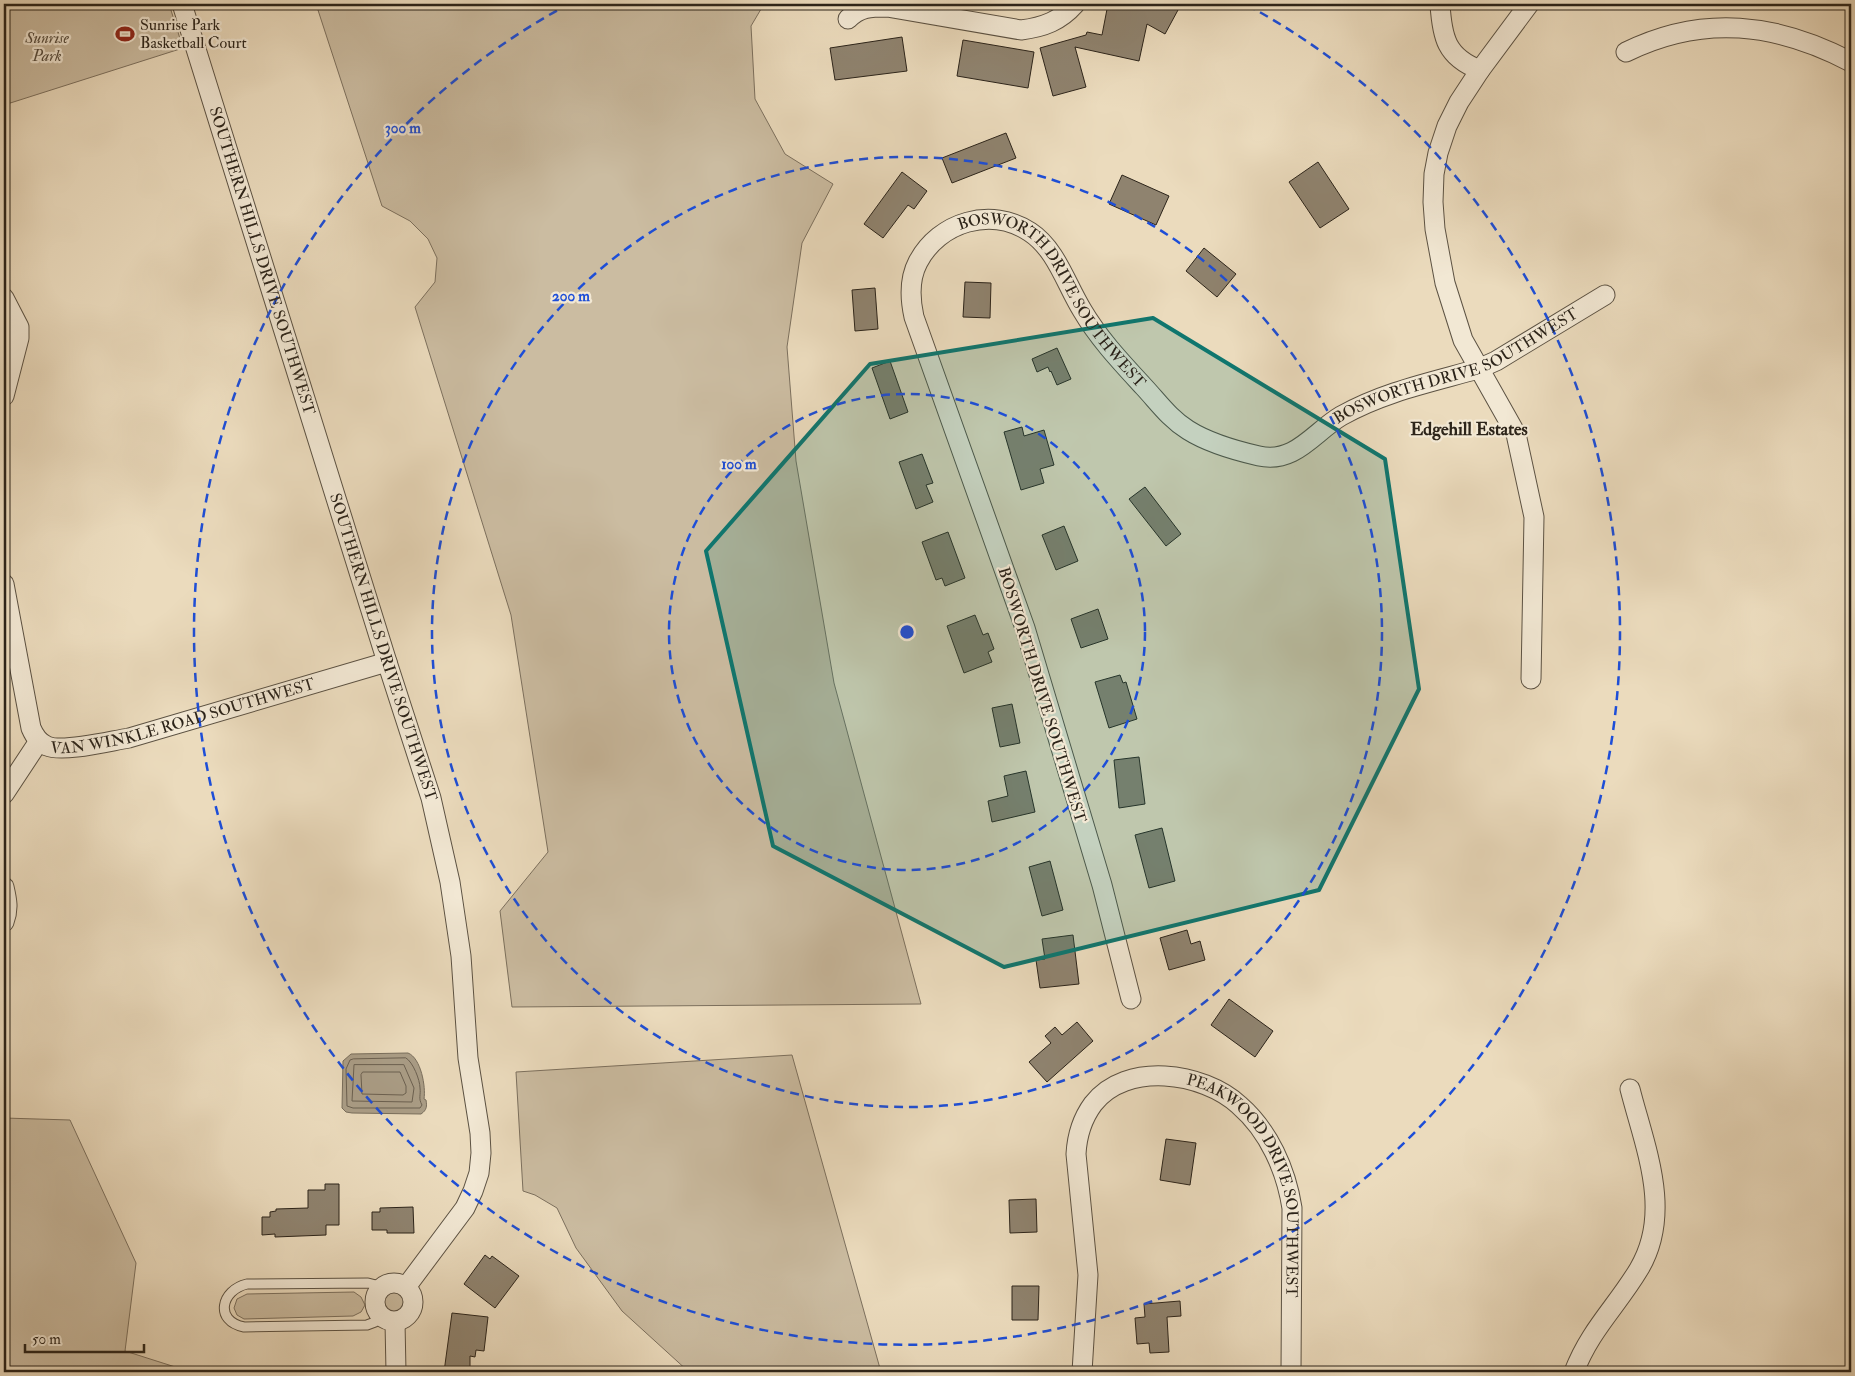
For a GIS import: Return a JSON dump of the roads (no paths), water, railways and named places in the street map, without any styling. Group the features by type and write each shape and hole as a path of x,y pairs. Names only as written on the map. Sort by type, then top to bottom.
{"street":[{"name":"SOUTHERN HILLS DRIVE SOUTHWEST","path":"182,4 387,662 432,798 450,882 461,956 468,1058 480,1133 479,1173 465,1208 406,1287"},
{"path":"848,19 856,11 871,7 887,7 1021,30 1040,27 1054,22 1067,13 1075,4"},
{"path":"1440,4 1442,31 1447,44 1458,57 1480,70"},
{"path":"1529,4 1480,70 1459,102 1447,126 1434,174 1433,202 1435,229 1445,283 1463,340 1516,434 1534,517 1531,679"},
{"path":"1626,52 1646,42 1690,30 1736,27 1768,31 1797,38 1825,48 1851,62"},
{"name":"BOSWORTH DRIVE SOUTHWEST","path":"1131,999 1102,885 1025,628 914,318 911,301 912,281 918,262 929,246 941,234 952,227 968,221 995,219 1014,224 1029,231 1042,241 1050,252 1082,311 1102,341 1170,416 1187,429 1206,439 1260,457 1277,458 1302,448 1322,429 1363,404 1478,369 1496,361 1605,295"},
{"path":"4,298 18,326 19,338 4,396"},
{"path":"4,584 31,728 39,741"},
{"name":"VAN WINKLE ROAD SOUTHWEST","path":"4,794 39,741 46,746 56,748 129,738 387,662"},
{"path":"4,887 8,902 4,922"},
{"name":"PEAKWOOD DRIVE SOUTHWEST","path":"1082,1372 1088,1275 1076,1154 1077,1137 1083,1121 1093,1104 1102,1094 1128,1081 1157,1076 1184,1078 1223,1092 1253,1120 1282,1166 1289,1185 1292,1208 1291,1372"},
{"path":"1574,1372 1590,1337 1640,1269 1652,1241 1656,1199 1654,1183 1630,1088"},
{"path":"388,1319 404,1319 412,1310 413,1298 406,1287 395,1283 388,1284 380,1289 375,1304 388,1319 396,1372"}],"lane":[{"path":"380,1289 376,1285 368,1284 247,1284 237,1286 229,1293 225,1302 225,1312 229,1320 236,1326 244,1327 367,1325 388,1319"}],"water":[{"path":"408,1053 413,1056 422,1073 426,1104 421,1114 352,1113 346,1112 342,1108 343,1061 351,1054"}],"place":[{"name":"Sunrise Park Basketball Court","path":"125,34"}],"district":[{"name":"Edgehill Estates","path":"1469,429"}],"park label":[{"name":"Sunrise Park","path":"47,47"}]}
